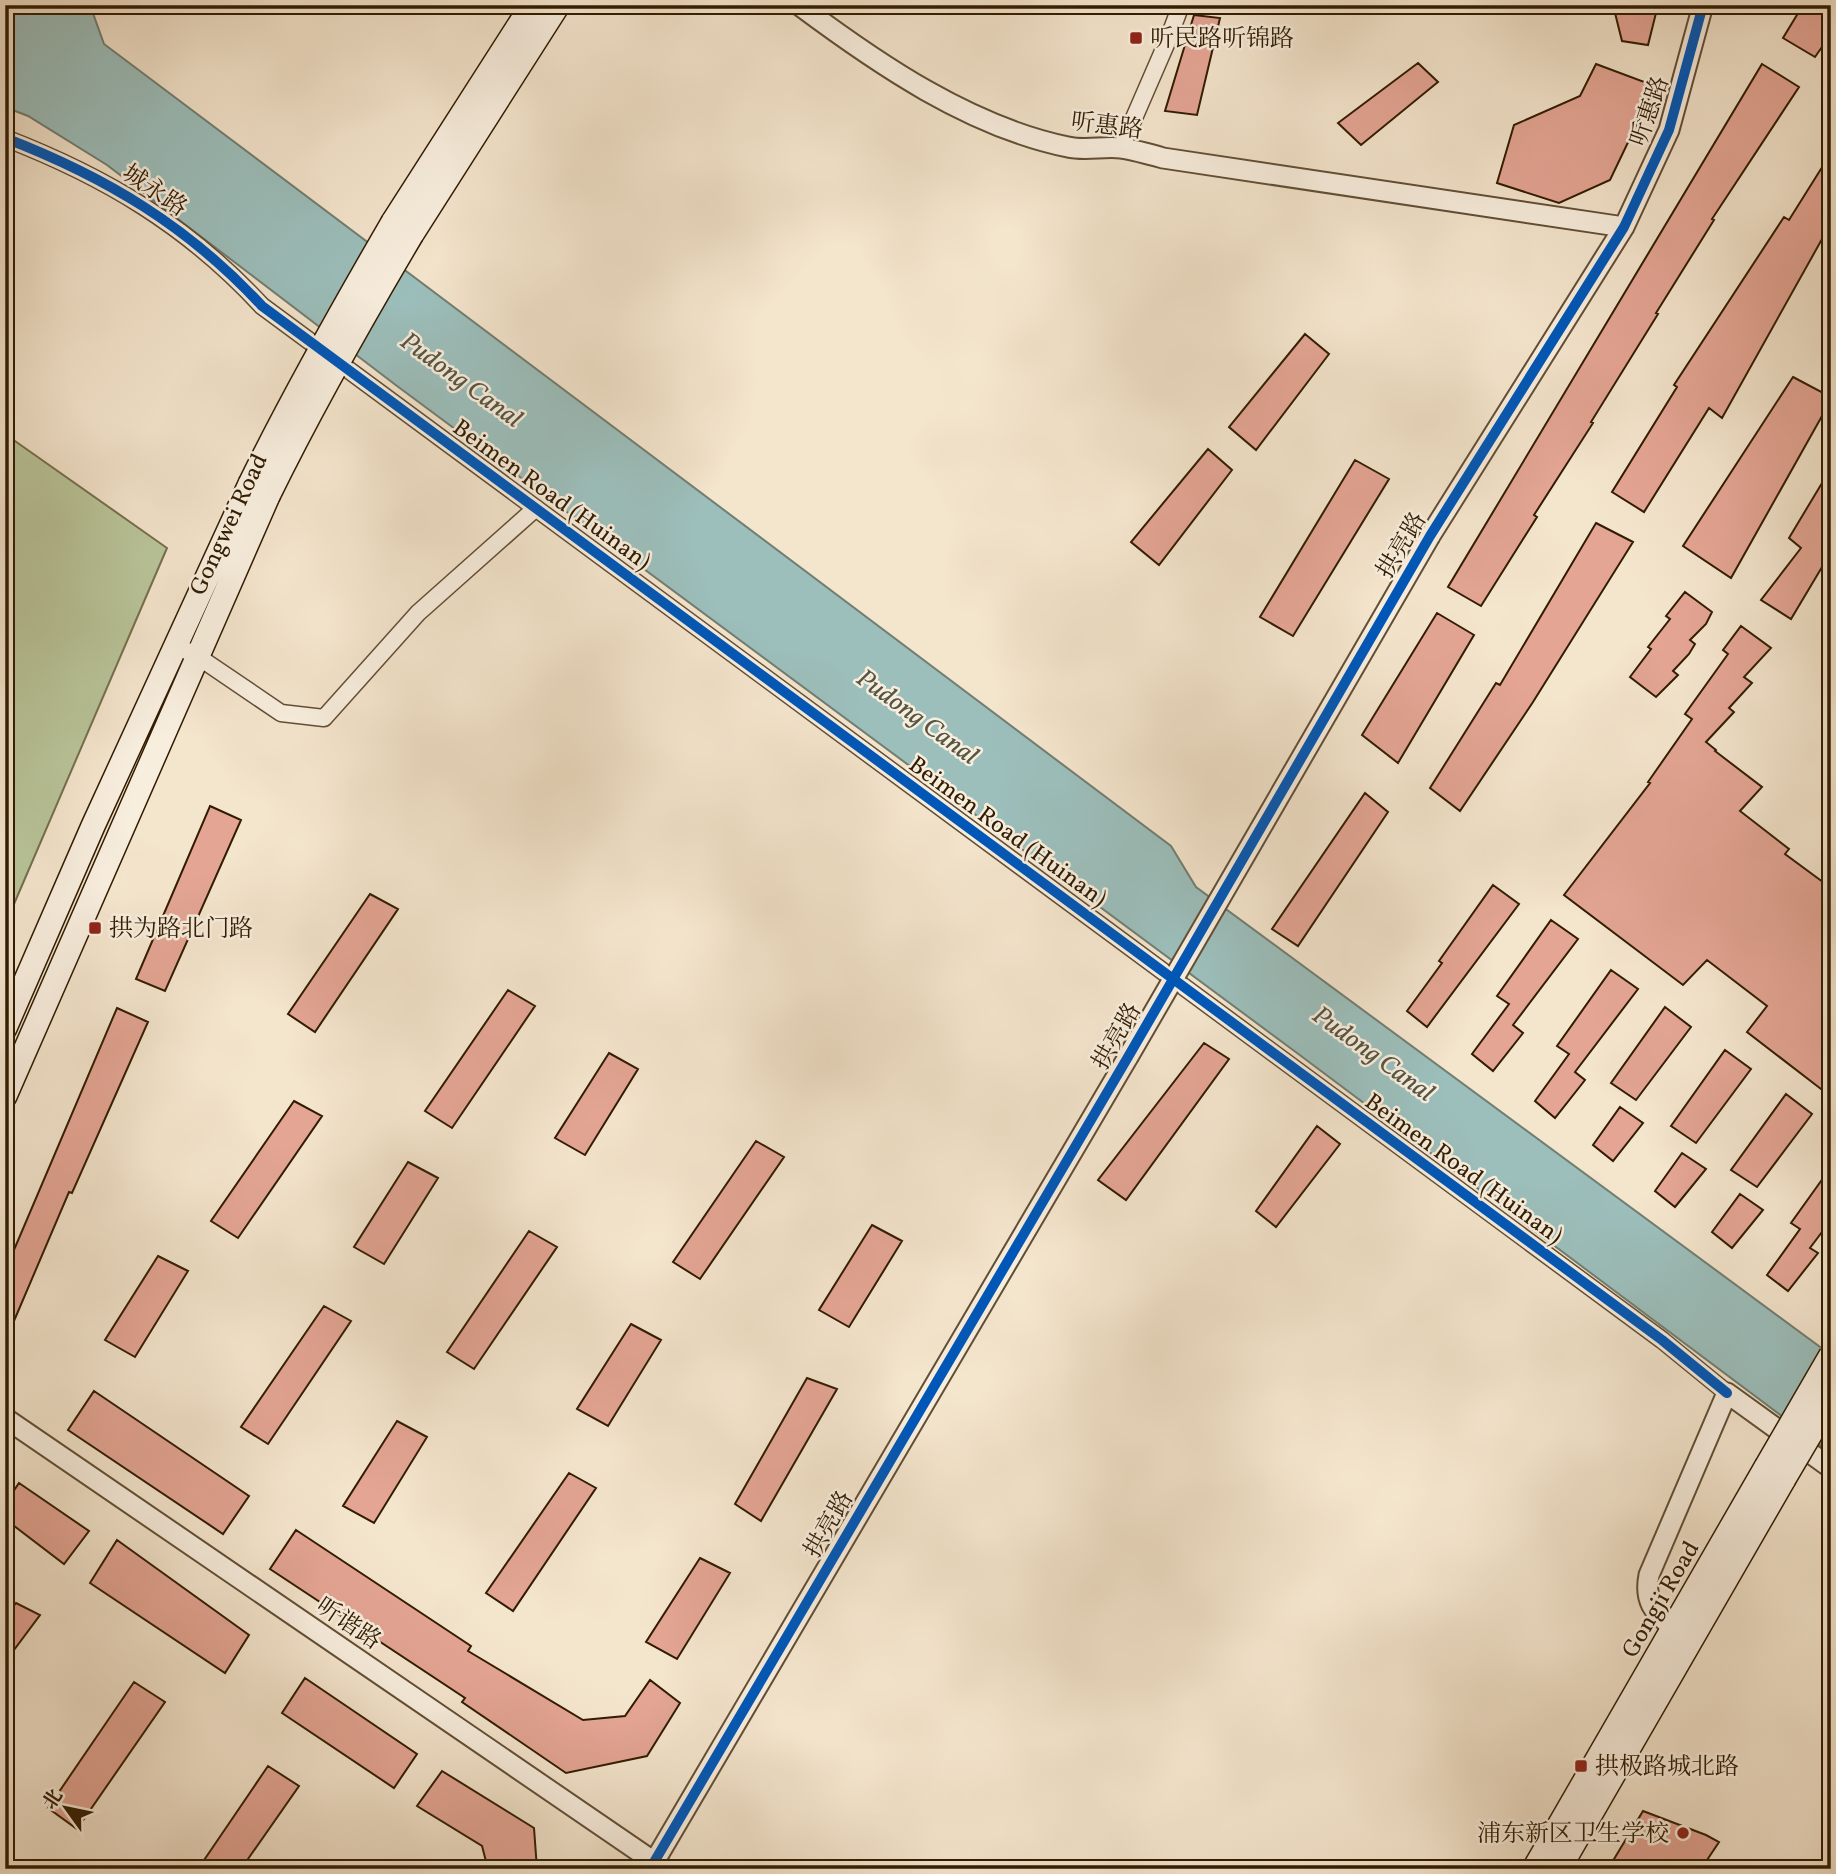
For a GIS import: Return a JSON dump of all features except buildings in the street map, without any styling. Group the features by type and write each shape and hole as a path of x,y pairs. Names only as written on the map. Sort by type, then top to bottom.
{"main road":[{"name":"Gongwei Road","path":"402,228 532,5"},
{"name":"Gongwei Road","path":"5,1096 187,651 259,490 275,432 333,327 558,5"},
{"name":"Gongwei Road","path":"5,1028 93,826 187,651"},
{"name":"Gongji Road","path":"1559,1869 1775,1473 1831,1355"},
{"name":"Gongji Road","path":"1534,1869 1673,1627 1775,1473 1831,1399"}],"street":[{"name":"听惠路","path":"799,5 905,78 996,126 1070,148 1121,148 1163,158 1624,227 1669,130 1703,5"},
{"path":"1121,148 1181,5"},
{"name":"城永路","path":"5,138 71,164 124,192 233,275 262,306"},
{"name":"拱亮路","path":"656,1866 1430,536 1624,227"},
{"name":"Beimen Road (Huinan)","path":"262,306 1651,1332 1727,1393 1831,1468"},
{"path":"187,651 281,713 324,718 418,613 536,508"},
{"path":"1673,1627 1651,1608 1647,1593 1648,1575 1727,1393"},
{"name":"听谐路","path":"5,1418 656,1866"}],"green space":[{"path":"5,434 167,548 5,925"}],"water":[{"name":"Pudong Canal","path":"5,5 90,5 104,44 1171,846 1196,887 1831,1355 1831,1453 1297,1053 397,386 107,165 28,116 5,107"}],"cycle path":[{"path":"650,1869 1128,1057 1430,536 1624,227 1669,130 1703,5"},
{"path":"5,138 77,169 111,187 175,228 205,251 262,306 1662,1340 1727,1393"}],"place":[{"name":"听民路听锦路","path":"1136,38"},
{"name":"拱为路北门路","path":"95,928"},
{"name":"拱极路城北路","path":"1581,1766"},
{"name":"浦东新区卫生学校","path":"1683,1833"}]}
